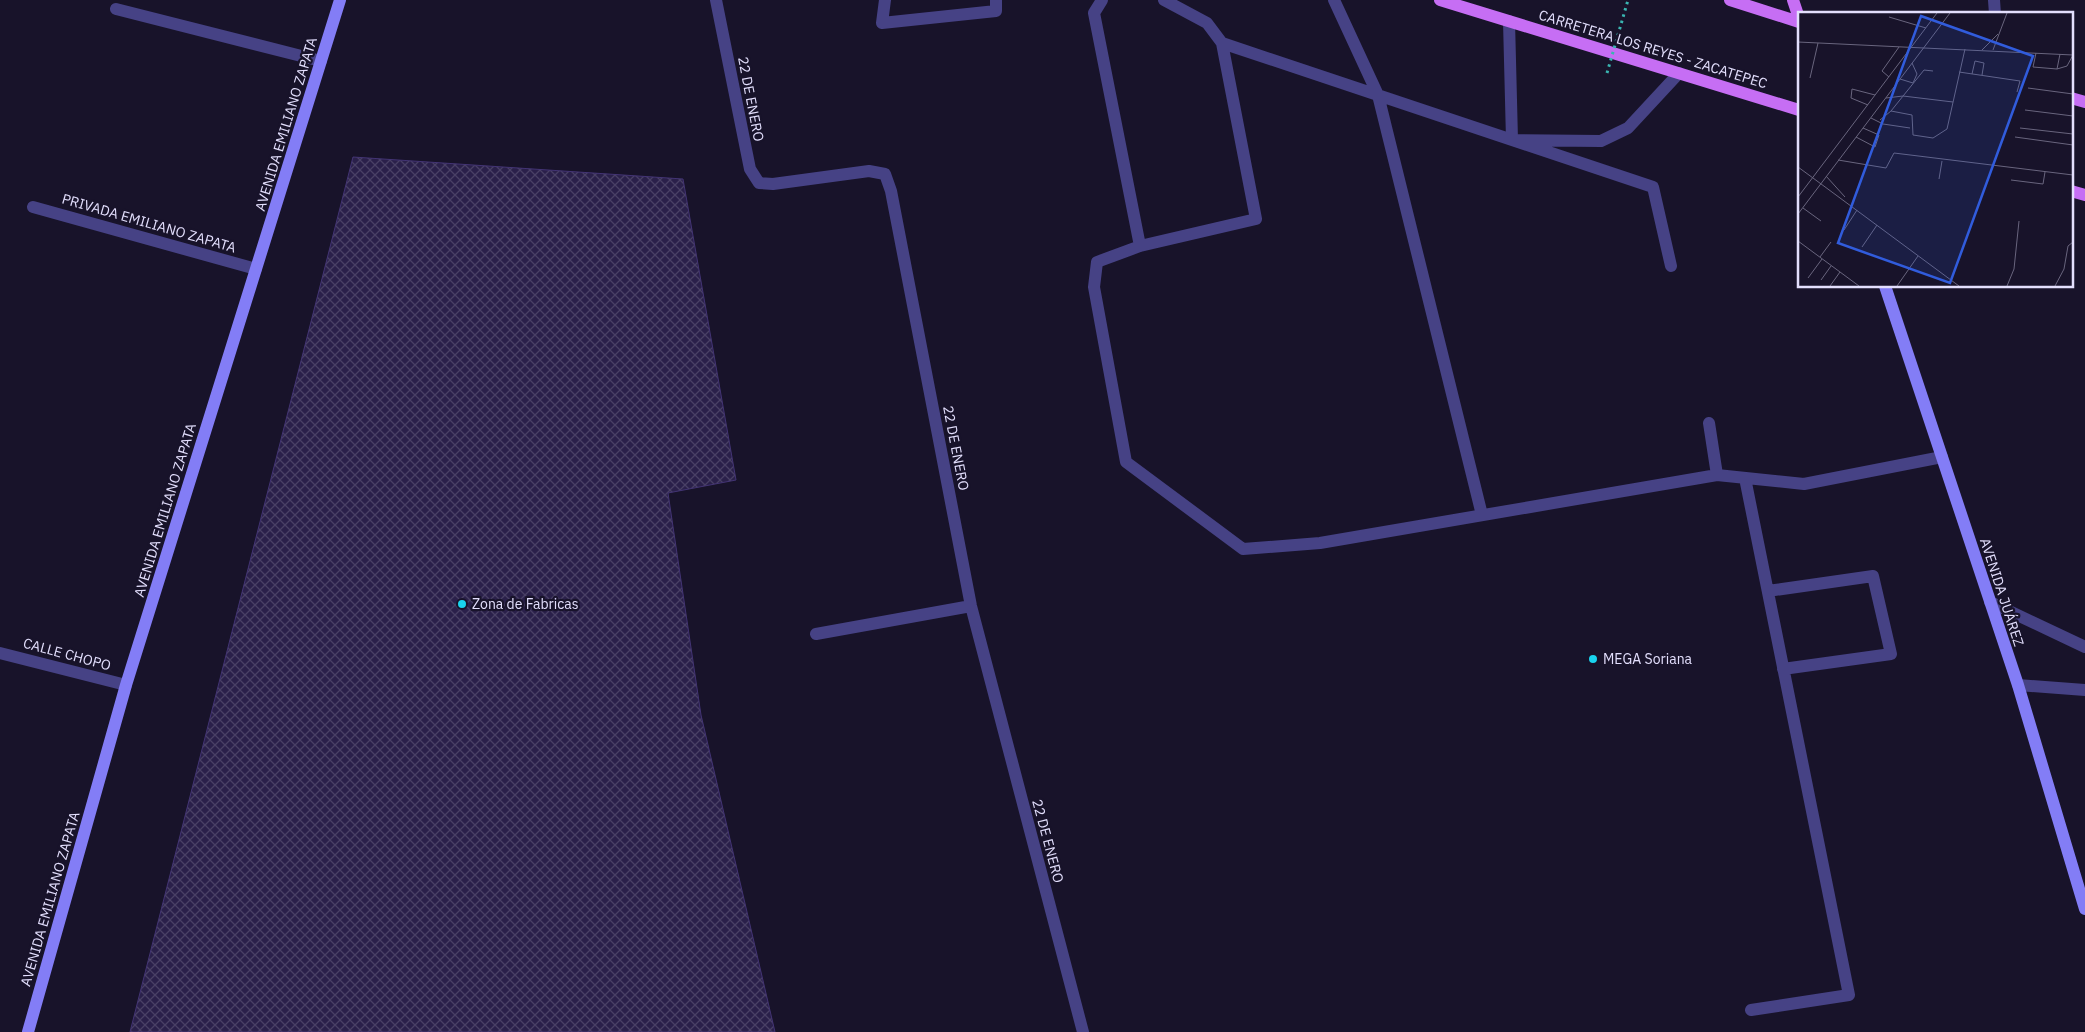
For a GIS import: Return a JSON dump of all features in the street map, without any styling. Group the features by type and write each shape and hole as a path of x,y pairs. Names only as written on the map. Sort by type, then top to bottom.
{"main road":[{"name":"AVENIDA EMILIANO ZAPATA","path":"28,1032 126,685 340,0"},
{"name":"CARRETERA LOS REYES - ZACATEPEC","path":"1440,0 1798,110"},
{"path":"1730,0 1798,22"},
{"path":"1793,0 1798,15"},
{"path":"2072,98 2085,102"},
{"path":"2072,191 2085,195"},
{"name":"AVENIDA JUÁREZ","path":"1886,288 2018,685 2085,909"}],"street":[{"name":"22 DE ENERO","path":"716,0 750,169 759,183 773,184 869,171 885,174 891,191 971,606 1083,1032"},
{"path":"885,0 882,22 996,11 996,0"},
{"path":"1102,0 1094,13 1140,246"},
{"path":"1164,0 1207,23 1222,42 1256,219 1140,246 1096,262 1094,287 1126,462 1243,549 1320,543 1717,475 1804,484 1942,457"},
{"path":"1334,0 1378,95 1482,515"},
{"path":"116,9 321,61"},
{"path":"1509,21 1512,140"},
{"path":"1222,42 1653,186 1671,266"},
{"path":"1512,140 1601,141 1628,128 1678,73"},
{"name":"PRIVADA EMILIANO ZAPATA","path":"33,207 256,269"},
{"path":"1709,423 1717,475"},
{"path":"1745,478 1848,995 1751,1010"},
{"path":"1768,591 1873,576 1890,654 1783,669"},
{"path":"1990,602 2085,647"},
{"path":"816,634 971,606"},
{"name":"CALLE CHOPO","path":"0,652 126,685"},
{"path":"2018,685 2085,690"}],"path":[{"path":"1607,73 1628,0"}],"building":[{"name":"Zona de Fabricas","path":"353,157 683,179 736,480 668,493 701,715 775,1032 130,1032"}],"place":[{"name":"Zona de Fabricas","path":"462,604"},
{"name":"MEGA Soriana","path":"1593,659"}]}
